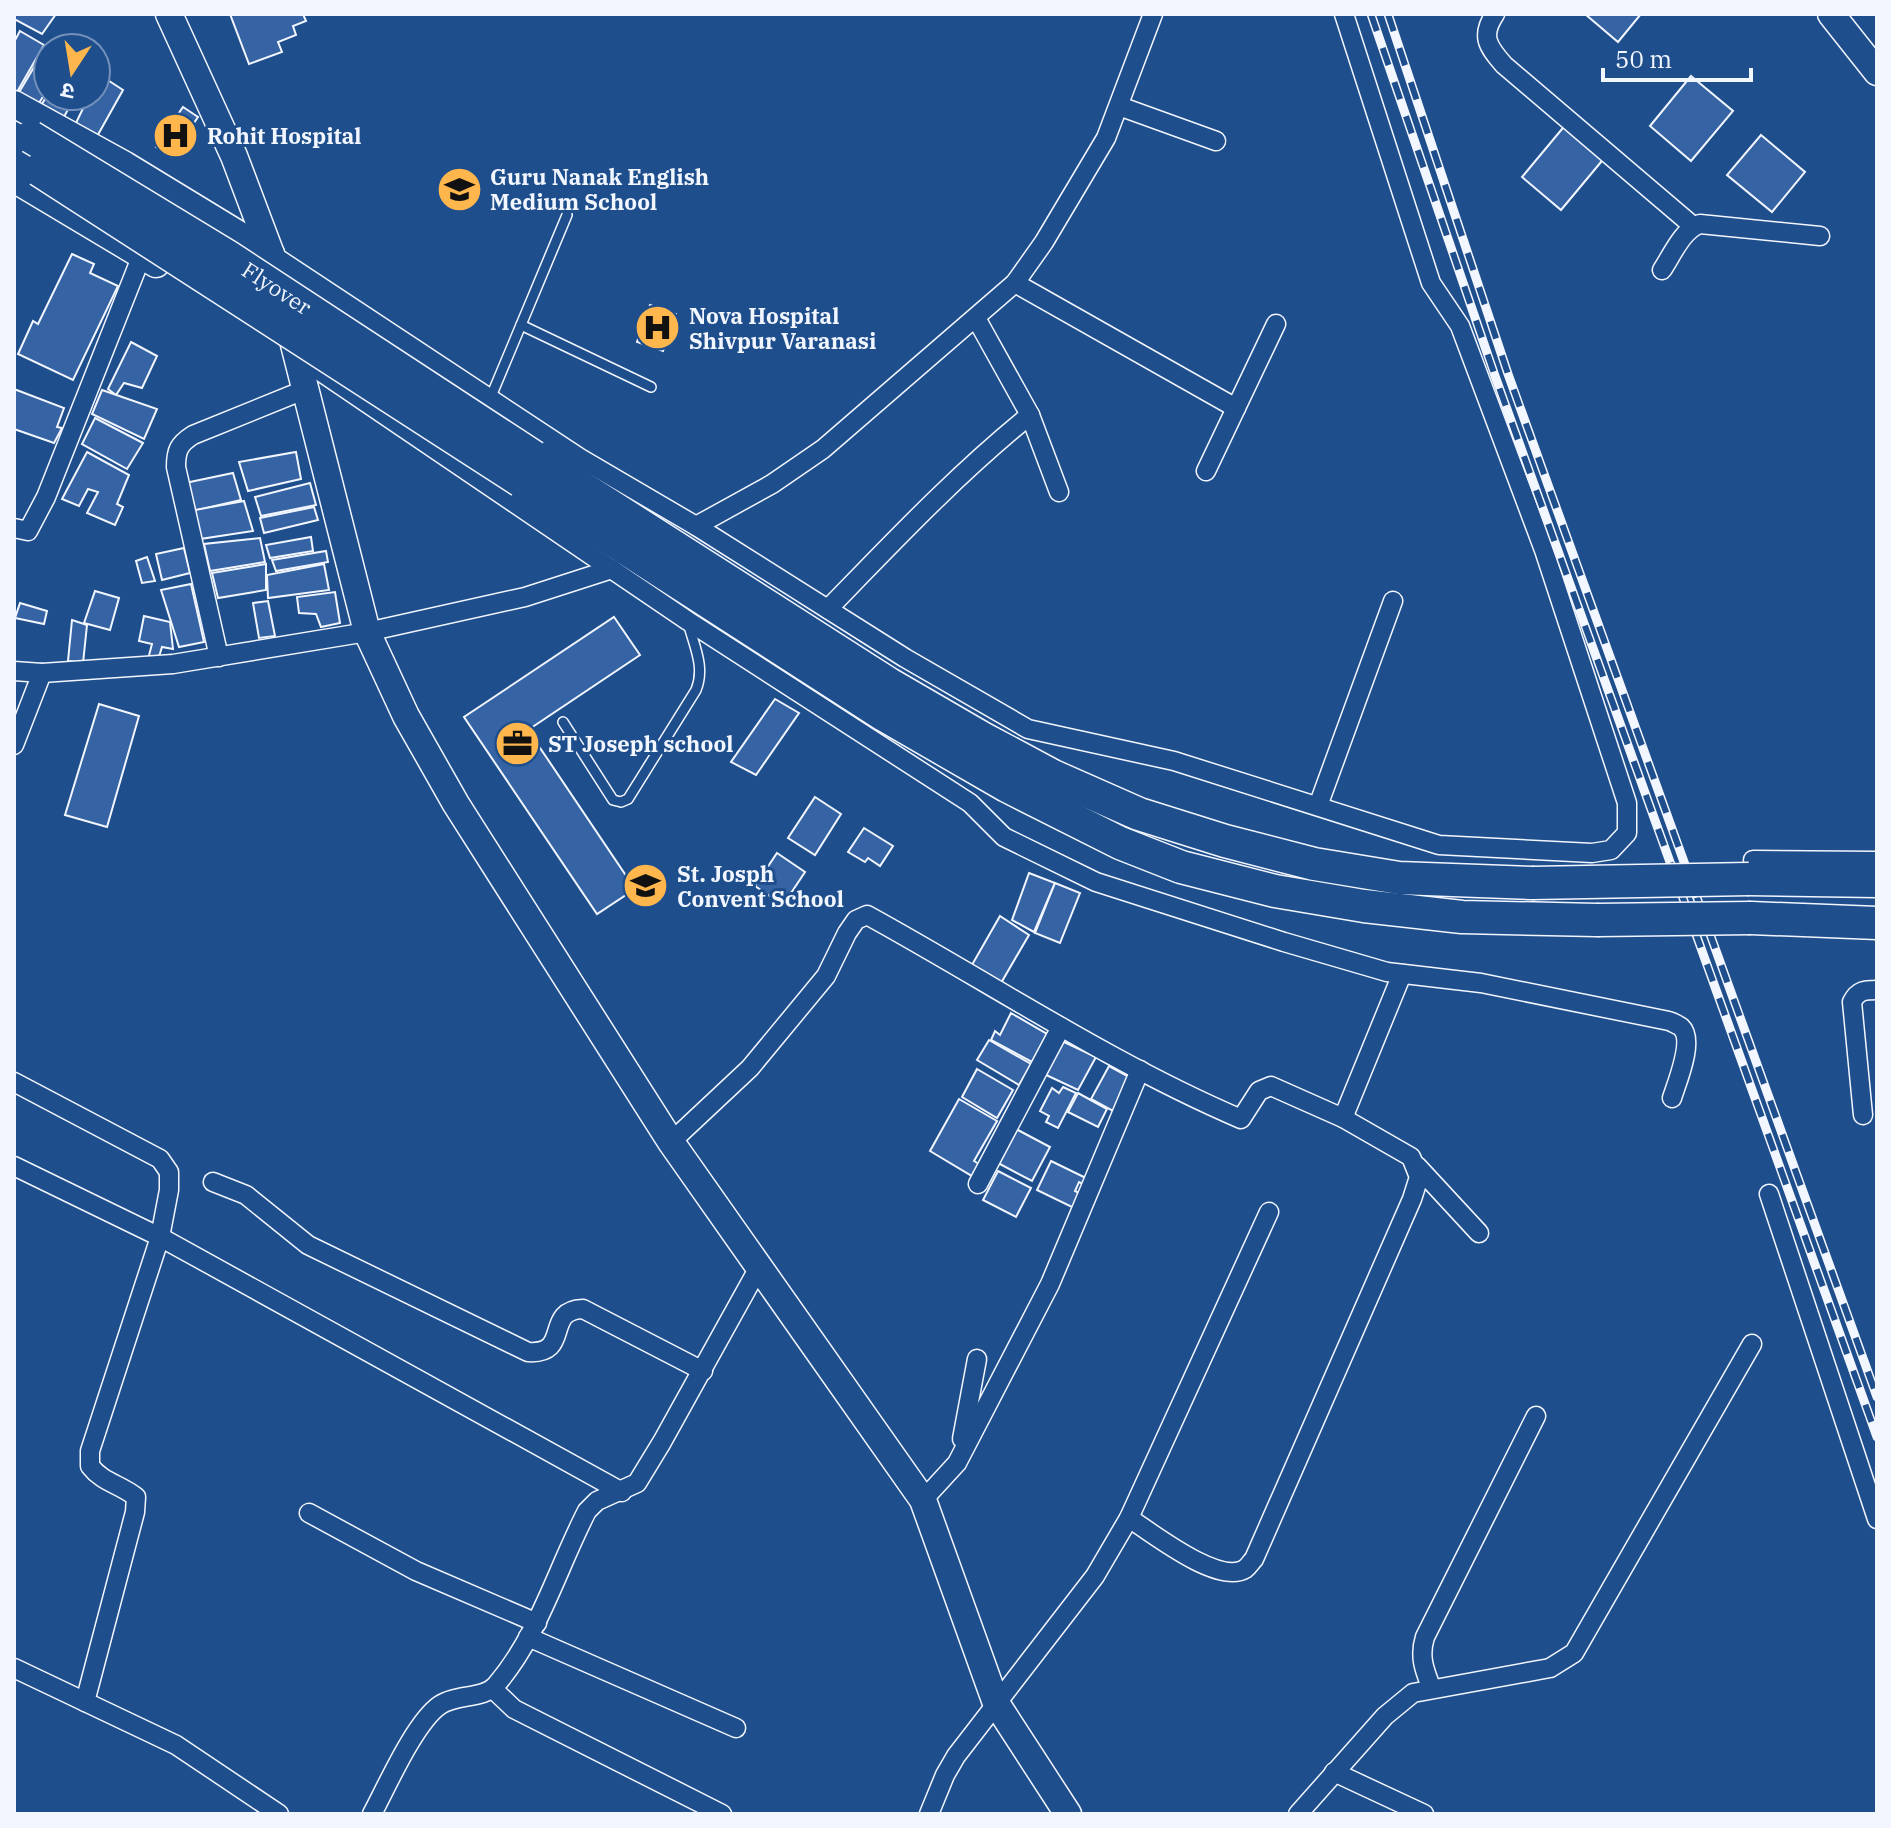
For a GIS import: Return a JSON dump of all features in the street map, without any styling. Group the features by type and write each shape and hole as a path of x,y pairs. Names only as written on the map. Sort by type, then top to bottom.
{"highway":[{"name":"Flyover","path":"22,154 528,469"},
{"path":"528,469 889,684 1053,776 1139,814 1225,841 1314,864 1399,878 1532,883 1751,870 1877,881"},
{"path":"528,469 884,715 1007,786 1120,843 1181,867 1275,891 1364,906 1462,917 1597,920 1751,918 1877,923"}],"street":[{"path":"169,14 234,156 271,254 367,632 406,716 456,804 671,1142 923,1500 996,1703 1068,1814"},
{"path":"696,526 772,484 823,449 1015,283 1044,242 1106,138 1153,14"},
{"path":"14,104 125,165 271,254 580,458 1028,729 1174,761 1439,845 1592,853 1611,850 1627,833 1627,803 1544,550 1460,326 1431,283 1344,14"},
{"path":"1495,14 1487,32 1489,48 1504,65 1693,226"},
{"path":"1831,14 1877,72"},
{"path":"1119,106 1216,141"},
{"path":"22,154 142,255 296,355 688,621 970,803 1004,837 1096,882 1284,942 1402,974 1481,983 1655,1017 1681,1026 1686,1036 1686,1050 1672,1098"},
{"path":"1662,270 1693,226 1700,224 1820,236"},
{"path":"14,528 28,531 46,497 142,255"},
{"path":"1015,283 1236,408"},
{"path":"976,318 1030,415 1059,492"},
{"path":"1206,471 1276,324"},
{"path":"219,657 176,467 176,453 180,443 193,435 304,390"},
{"path":"828,609 952,483 1030,415"},
{"path":"14,671 42,673 173,664 367,632 525,597 612,569"},
{"path":"1318,806 1393,601"},
{"path":"14,745 42,673"},
{"path":"1751,870 1877,861"},
{"path":"671,1142 750,1068 826,976 856,920 867,915 1061,1027 1241,1119 1259,1091 1271,1086 1343,1118 1411,1157 1479,1233"},
{"path":"1343,1118 1402,974"},
{"path":"1863,1115 1852,1002 1855,994 1862,990 1877,990"},
{"path":"978,1184 1061,1027"},
{"path":"923,1500 957,1463 1050,1284 1140,1070"},
{"path":"14,1082 160,1159 169,1172 169,1190 160,1237 90,1451 90,1466 99,1478 136,1497 135,1512 85,1702"},
{"path":"14,1166 160,1237 622,1492"},
{"path":"1129,1518 1206,1567 1231,1572 1245,1569 1254,1559 1412,1199 1419,1177 1417,1166"},
{"path":"213,1182 246,1195 308,1245 528,1352 542,1353 552,1346 563,1315 572,1309 583,1309 703,1371"},
{"path":"1769,1194 1877,1519"},
{"path":"929,1814 945,1775 996,1703 1095,1576 1129,1518 1269,1212"},
{"path":"372,1814 417,1731 437,1706 453,1698 493,1689 532,1630 587,1511 597,1501 637,1483 758,1269"},
{"path":"1298,1814 1398,1704 1413,1693 1431,1687 1550,1668 1574,1653 1752,1344"},
{"path":"957,1463 977,1359"},
{"path":"1431,1687 1422,1662 1421,1648 1425,1637 1536,1416"},
{"path":"309,1513 532,1630 736,1728"},
{"path":"14,1668 176,1745 279,1814"},
{"path":"493,1689 514,1709 722,1814"},
{"path":"1334,1772 1424,1814"}],"lane":[{"path":"490,399 567,215"},
{"path":"521,325 651,387"},
{"path":"563,722 613,800 621,802 628,799 701,679 688,621"}],"building":[{"path":"14,14 56,14 43,32 14,19"},
{"path":"230,14 303,14 306,21 293,26 296,35 278,42 282,52 249,64"},
{"path":"1585,14 1641,14 1618,42"},
{"path":"20,31 32,38 32,66 17,92 14,91 14,42"},
{"path":"32,70 32,103 18,94"},
{"path":"1691,76 1733,111 1691,161 1650,126"},
{"path":"112,83 123,90 112,110"},
{"path":"183,107 198,117 171,157 156,147"},
{"path":"50,112 67,112 63,119"},
{"path":"81,112 111,112 95,140 75,125"},
{"path":"1567,123 1606,156 1561,210 1522,177"},
{"path":"1761,135 1805,172 1772,212 1727,175"},
{"path":"72,254 94,264 90,273 118,286 73,380 18,354 33,321 38,324"},
{"path":"650,305 676,314 663,351 637,342"},
{"path":"131,342 157,356 142,388 124,383 116,395 108,389"},
{"path":"14,389 64,408 57,427 62,428 54,443 14,429"},
{"path":"102,390 157,409 144,439 92,414"},
{"path":"95,418 143,443 127,469 82,444"},
{"path":"87,452 129,475 117,504 123,507 115,525 87,513 98,492 88,489 79,506 62,499"},
{"path":"296,452 301,479 248,491 239,462"},
{"path":"233,473 241,500 193,511 185,483"},
{"path":"310,483 316,505 261,516 255,497"},
{"path":"244,501 253,531 200,539 195,510"},
{"path":"314,507 318,520 264,533 260,518"},
{"path":"311,537 313,551 270,558 266,545"},
{"path":"260,538 265,562 210,571 204,544"},
{"path":"184,548 190,573 162,580 156,554"},
{"path":"326,551 328,562 276,571 272,560"},
{"path":"147,557 155,581 142,583 136,561"},
{"path":"266,564 266,590 218,598 212,573"},
{"path":"324,564 329,590 268,598 267,575"},
{"path":"191,584 204,642 179,647 161,590"},
{"path":"95,591 119,598 110,630 84,623"},
{"path":"335,592 340,623 321,627 316,614 299,613 297,597"},
{"path":"268,601 275,636 259,638 253,603"},
{"path":"20,603 47,611 44,624 15,618"},
{"path":"144,616 170,622 173,649 162,647 158,660 148,659 152,644 139,641"},
{"path":"614,617 640,655 528,730 635,889 597,914 464,717"},
{"path":"72,620 87,625 83,663 68,661"},
{"path":"775,699 799,713 756,775 731,762"},
{"path":"99,704 139,716 107,827 65,815"},
{"path":"815,797 841,814 815,855 788,838"},
{"path":"864,828 893,846 880,866 868,858 865,862 848,852"},
{"path":"777,853 805,872 783,905 755,886"},
{"path":"1029,873 1055,883 1034,932 1012,920"},
{"path":"1055,883 1080,893 1060,943 1035,933"},
{"path":"1000,916 1029,935 1001,983 983,971 980,976 969,970"},
{"path":"1011,1013 1047,1034 1032,1062 991,1040 995,1031 1000,1035"},
{"path":"989,1040 1031,1064 1019,1085 977,1060"},
{"path":"1062,1041 1096,1057 1078,1090 1044,1074"},
{"path":"1109,1066 1131,1078 1113,1111 1091,1099"},
{"path":"977,1069 1013,1090 997,1118 962,1097"},
{"path":"1063,1087 1076,1093 1058,1128 1046,1122 1049,1116 1040,1111 1052,1088 1059,1093"},
{"path":"1078,1093 1107,1109 1098,1127 1068,1112"},
{"path":"959,1099 997,1121 974,1161 979,1164 972,1176 930,1151"},
{"path":"1016,1129 1050,1147 1032,1181 998,1163"},
{"path":"1051,1161 1088,1179 1085,1185 1079,1182 1075,1191 1083,1195 1076,1209 1037,1190"},
{"path":"998,1171 1031,1188 1016,1217 983,1200"}],"railway":[{"path":"1371,14 1495,376 1877,1437"},
{"path":"1388,14 1508,374 1877,1397"}],"place":[{"name":"Rohit Hospital","path":"176,135"},
{"name":"Guru Nanak English Medium School","path":"459,189"},
{"name":"Nova Hospital Shivpur Varanasi","path":"658,328"},
{"name":"ST Joseph school","path":"517,743"},
{"name":"St. Josph Convent School","path":"646,886"}]}
